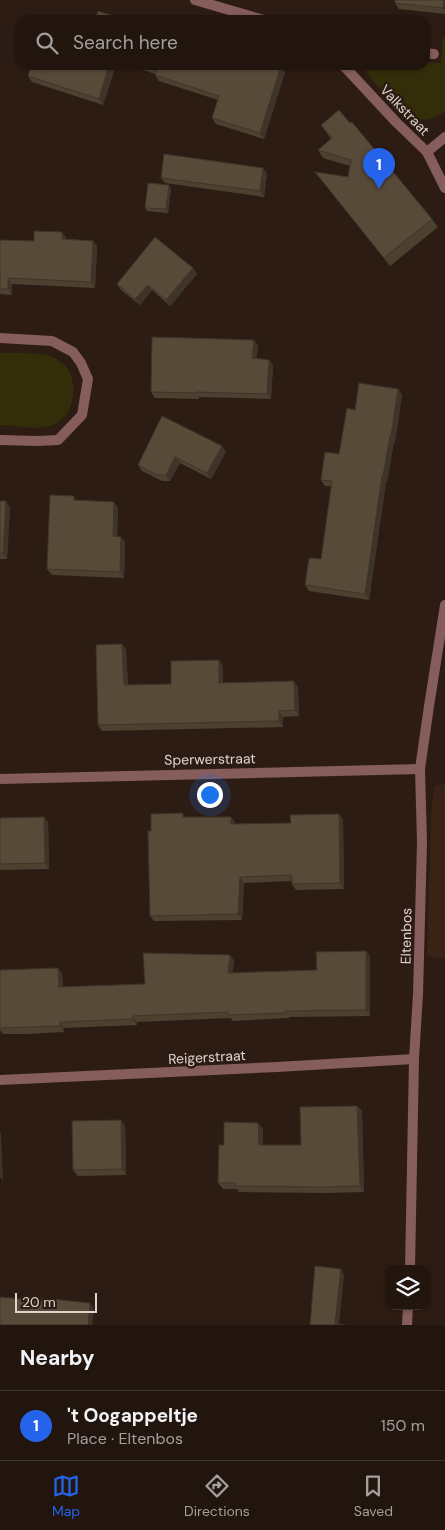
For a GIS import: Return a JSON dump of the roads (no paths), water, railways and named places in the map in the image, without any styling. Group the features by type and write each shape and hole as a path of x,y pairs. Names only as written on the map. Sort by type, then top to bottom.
{"street":[{"path":"195,0 247,15"},
{"name":"Valkstraat","path":"348,70 427,152"},
{"path":"445,137 427,152 445,188"},
{"path":"0,338 52,341 72,352 81,363 88,379 82,415 58,440 0,440"},
{"name":"Eltenbos","path":"410,1265 414,1059 422,852 420,769 445,606"},
{"name":"Sperwerstraat","path":"0,779 420,769"},
{"name":"Reigerstraat","path":"0,1080 414,1059"},
{"path":"407,1325 408,1310"}],"place":[{"name":"'t Oogappeltje","path":"379,189"}]}
